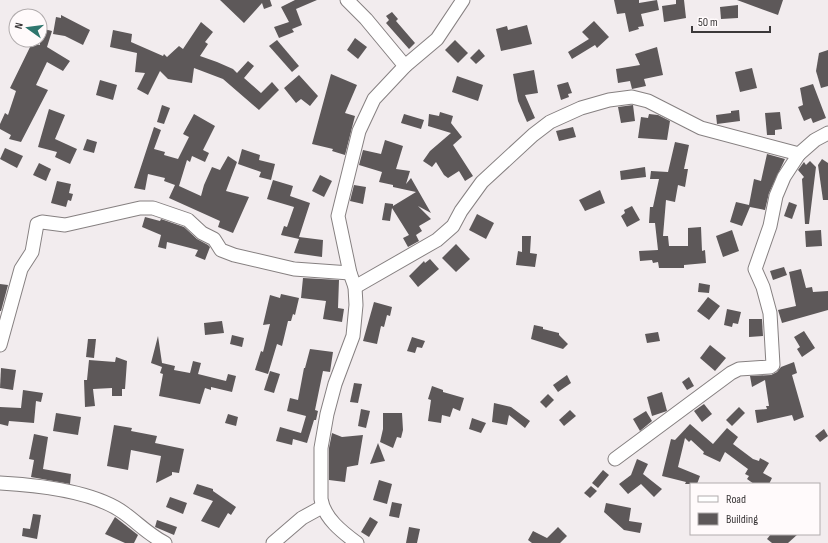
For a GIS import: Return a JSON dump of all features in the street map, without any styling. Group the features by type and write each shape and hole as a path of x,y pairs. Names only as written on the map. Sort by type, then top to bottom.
{"street":[{"path":"347,0 366,19 405,66"},
{"path":"357,543 333,522 322,507 321,499 321,448 327,414 335,384 353,336 356,305 355,287 350,273 338,216 359,131 374,99 405,66 437,40 463,0"},
{"path":"355,287 437,240 453,226 482,182 533,135 550,122 575,111 609,100 632,97 648,101 701,128 798,154"},
{"path":"615,459 731,373 739,369 770,367 773,365 770,313 763,287 755,269 770,226 776,196 784,177 798,154 815,140 828,133"},
{"path":"0,345 21,269 32,252 37,224 42,222 65,225 140,208 153,208 188,220 202,233 214,239 221,250 234,255 294,269 350,273"},
{"path":"0,483 28,484 96,498 124,512 152,536 165,543"},
{"path":"273,543 302,518 322,507"}],"building":[{"path":"220,0 270,0 272,6 264,9 262,3 244,23"},
{"path":"295,0 317,0 296,9 302,25 292,29 294,32 279,38 274,27 289,22 281,7"},
{"path":"614,0 639,0 639,3 657,0 659,10 641,14 644,26 638,27 639,29 629,32 625,13 617,14"},
{"path":"676,0 684,0 686,18 664,22 662,6 676,4"},
{"path":"737,0 783,0 778,15"},
{"path":"738,5 738,18 721,19 720,7"},
{"path":"392,12 398,19 396,21 415,43 409,49 386,23 389,20 386,16"},
{"path":"61,15 90,30 83,45 65,36 53,34 56,17 61,18"},
{"path":"594,21 609,37 597,48 595,45 572,59 568,52 589,39 582,32"},
{"path":"201,22 213,32 205,42 208,44 200,56 233,69 237,73 248,61 254,66 244,78 261,93 272,82 279,90 259,110 223,79 194,68 192,83 168,79 160,71 148,95 137,89 145,73 135,72 137,53 110,47 113,30 132,34 131,42 163,56 164,54 167,57 179,46 183,49"},
{"path":"527,25 532,44 501,51 496,29 507,26 508,30"},
{"path":"48,30 52,31 48,44"},
{"path":"355,38 367,47 358,59 347,50"},
{"path":"277,40 299,66 292,72 269,46"},
{"path":"455,40 468,53 458,63 445,50"},
{"path":"657,47 663,75 644,79 646,86 632,89 630,81 618,83 616,69 640,65 635,54"},
{"path":"30,48 48,48 70,61 63,71 47,62 36,85 48,90 21,142 9,139 11,135 0,129 0,124 5,113 8,115 16,91 10,88"},
{"path":"479,49 485,56 476,64 470,58"},
{"path":"828,50 828,86 821,88 816,71 819,53"},
{"path":"752,68 757,88 740,92 735,72"},
{"path":"534,70 538,93 525,95 535,118 527,122 518,101 513,74"},
{"path":"331,74 357,85 345,113 355,116 345,155 332,151 333,149 312,144"},
{"path":"299,75 318,96 310,106 301,99 296,103 284,88"},
{"path":"457,76 483,85 478,101 452,92"},
{"path":"100,80 117,85 113,100 96,95"},
{"path":"568,82 572,93 568,94 569,97 561,100 557,85"},
{"path":"813,84 826,118 813,123 811,118 804,121 798,107 803,105 800,88"},
{"path":"162,105 170,108 164,124 157,122"},
{"path":"633,105 635,121 621,123 618,107"},
{"path":"49,109 65,115 55,139 77,149 70,164 55,157 57,152 38,147"},
{"path":"739,110 740,121 717,124 716,115 731,113 731,111"},
{"path":"440,112 453,116 451,123 462,137 453,145 473,176 465,181 459,171 448,178 444,175 436,162 432,167 423,161 430,151 451,133 428,126 429,114 439,116"},
{"path":"780,112 782,129 775,130 775,135 767,135 765,113"},
{"path":"194,114 215,126 203,150 209,153 205,162 192,156 190,162 187,160 179,186 201,196 212,167 220,170 228,156 237,162 226,191 249,197 233,233 218,227 220,221 169,198 175,185 164,181 165,178 148,174 145,190 134,188 154,127 161,130 154,149 165,152 164,155 178,159 189,137 183,134"},
{"path":"404,114 424,120 421,129 401,123"},
{"path":"649,114 658,115 670,121 667,140 638,138 641,117 648,118"},
{"path":"573,127 576,137 559,141 556,131"},
{"path":"87,139 97,142 94,153 83,150"},
{"path":"385,140 403,146 396,169 410,171 406,184 411,178 431,213 418,206 431,219 419,226 422,231 416,235 419,241 408,247 403,238 409,235 392,208 390,221 382,220 385,203 393,204 393,206 416,192 379,182 382,172 359,165 363,150 381,154"},
{"path":"675,142 689,145 684,169 688,169 685,187 678,185 675,202 666,200 663,236 668,236 669,246 688,246 688,228 701,227 702,251 705,250 706,263 684,265 684,268 659,268 658,262 653,263 652,260 640,261 639,251 658,250 655,223 649,223 650,207 653,207 659,179 650,179 651,171 668,172"},
{"path":"5,148 23,156 17,168 0,159"},
{"path":"242,149 260,155 259,160 275,164 271,180 259,177 261,172 238,164"},
{"path":"767,154 785,159 769,193 765,210 750,207 742,226 730,222 736,202 749,205 754,179 761,181"},
{"path":"822,159 828,163 828,200 823,200 818,165"},
{"path":"810,161 816,167 809,224 805,224 802,179 804,177 798,170 804,162 806,165"},
{"path":"39,163 51,169 46,181 33,175"},
{"path":"645,167 646,177 621,180 620,171"},
{"path":"320,175 332,181 324,197 312,191"},
{"path":"273,180 293,186 290,196 310,203 299,237 323,240 322,257 294,253 299,239 281,235 284,226 287,227 294,207 267,199"},
{"path":"57,181 71,184 69,193 73,194 71,201 68,200 66,207 51,203"},
{"path":"354,185 366,187 363,204 350,201"},
{"path":"600,190 605,203 585,211 579,200"},
{"path":"789,202 797,205 792,219 784,216"},
{"path":"632,206 640,220 627,227 621,216 625,213 624,210"},
{"path":"477,214 494,223 486,239 469,230"},
{"path":"145,217 160,221 161,219 184,227 197,239 210,247 205,260 195,256 198,250 167,242 166,249 158,247 161,235 142,227"},
{"path":"732,230 739,251 723,257 716,236"},
{"path":"821,230 822,246 806,247 805,231"},
{"path":"522,236 531,236 530,253 537,254 535,267 516,265 518,251 522,252"},
{"path":"456,244 470,259 456,272 442,258"},
{"path":"430,259 439,269 418,287 409,276 424,261 425,263"},
{"path":"784,267 787,275 773,280 770,271"},
{"path":"801,269 806,288 812,287 813,292 828,291 828,310 782,323 778,310 796,306 789,272"},
{"path":"303,278 339,280 338,308 344,309 342,322 323,319 326,301 301,298"},
{"path":"699,283 710,285 709,293 698,292"},
{"path":"0,284 8,285 1,311 0,311"},
{"path":"281,294 299,298 295,315 293,314 291,321 288,321 282,346 277,344 268,374 255,370 261,351 263,352 270,324 263,325 270,295 280,298"},
{"path":"708,297 720,306 709,320 697,311"},
{"path":"374,302 392,307 390,316 387,315 384,327 381,326 377,344 363,341"},
{"path":"727,309 741,312 738,324 733,323 732,327 724,325"},
{"path":"749,319 762,319 763,336 749,337"},
{"path":"222,321 224,333 205,335 204,323"},
{"path":"534,325 559,333 559,335 568,344 563,349 531,339"},
{"path":"804,331 815,348 802,357 797,349 800,347 794,337"},
{"path":"658,332 660,341 647,343 645,334"},
{"path":"232,335 244,338 242,347 230,344"},
{"path":"158,336 162,363 175,366 174,370 190,373 193,361 201,363 198,374 226,381 228,374 236,376 232,392 211,387 211,390 205,388 200,404 159,396 163,374 160,373 162,367 151,363"},
{"path":"412,337 425,341 422,348 417,347 415,353 407,351"},
{"path":"88,339 96,339 94,358 86,357"},
{"path":"710,345 726,358 715,371 700,358"},
{"path":"310,349 333,352 330,372 323,371 315,410 318,411 316,420 314,420 307,443 293,439 292,445 276,441 280,427 301,433 306,416 287,411 290,398 298,400 304,368"},
{"path":"116,357 127,361 125,389 122,389 122,396 112,396 112,388 93,389 95,406 85,407 84,380 87,380 89,360 115,362"},
{"path":"794,362 797,373 792,375 804,417 794,421 792,415 757,423 755,410 767,409 766,406 769,406 765,380 752,387 750,376 771,375 777,372 781,367"},
{"path":"1,368 16,370 13,390 0,388"},
{"path":"270,371 280,374 274,393 264,390"},
{"path":"567,375 571,383 558,392 553,385"},
{"path":"689,377 694,386 687,390 682,382"},
{"path":"354,383 362,384 358,403 350,402"},
{"path":"432,386 443,390 443,392 464,398 460,411 453,408 450,417 442,415 441,423 428,421 431,400 428,399"},
{"path":"23,390 43,393 41,402 36,401 34,423 9,421 8,426 0,424 0,407 21,408"},
{"path":"662,392 667,411 652,416 647,397"},
{"path":"548,394 554,400 546,408 540,402"},
{"path":"494,403 511,407 530,421 525,428 509,415 507,425 492,422"},
{"path":"704,404 712,414 702,422 694,411"},
{"path":"739,407 745,413 732,426 726,420"},
{"path":"361,409 370,411 366,428 358,426"},
{"path":"570,410 576,416 564,426 559,420"},
{"path":"646,411 652,421 640,431 633,419"},
{"path":"56,413 81,417 78,435 53,431"},
{"path":"383,413 402,413 403,430 401,438 397,437 393,448 380,442 383,429"},
{"path":"228,414 238,417 236,426 225,423"},
{"path":"472,418 486,423 481,433 469,429"},
{"path":"690,424 713,444 727,428 738,437 733,444 753,459 759,461 760,458 769,463 763,473 772,478 770,483 753,483 747,479 749,476 745,474 748,469 725,452 720,462 703,454 704,452 691,440 689,442 685,438 678,467 700,476 697,483 685,484 686,482 662,476 671,439 675,440"},
{"path":"114,425 132,428 131,431 157,436 155,443 184,449 179,473 172,472 172,475 156,483 161,456 131,450 128,470 107,466"},
{"path":"824,429 828,436 820,442 815,436"},
{"path":"332,433 342,437 363,435 358,465 347,467 345,482 329,480 329,448"},
{"path":"34,434 48,437 43,469 71,474 70,484 31,477 34,460 29,459"},
{"path":"378,443 385,461 370,464"},
{"path":"637,459 648,464 643,474 662,489 654,497 641,484 628,494 619,484 631,475"},
{"path":"603,470 609,475 598,488 592,483"},
{"path":"379,480 392,484 387,504 373,500"},
{"path":"197,484 213,489 213,491 236,507 231,515 228,513 219,528 201,521 213,501 193,494"},
{"path":"591,486 597,491 590,498 584,493"},
{"path":"170,497 187,503 183,514 166,507"},
{"path":"392,502 402,504 399,518 389,516"},
{"path":"606,503 631,508 629,521 642,523 640,533 624,530 604,512"},
{"path":"33,514 41,515 37,539 22,536 23,528 30,529"},
{"path":"115,517 138,535 134,543 125,543 105,534"},
{"path":"370,517 378,522 369,537 361,532"},
{"path":"157,520 177,527 174,535 155,527"},
{"path":"409,527 420,529 417,543 406,543"},
{"path":"558,527 567,536 560,543 532,543 528,540 533,531 547,538"},
{"path":"770,535 797,535 788,543 772,543 767,539"}]}
